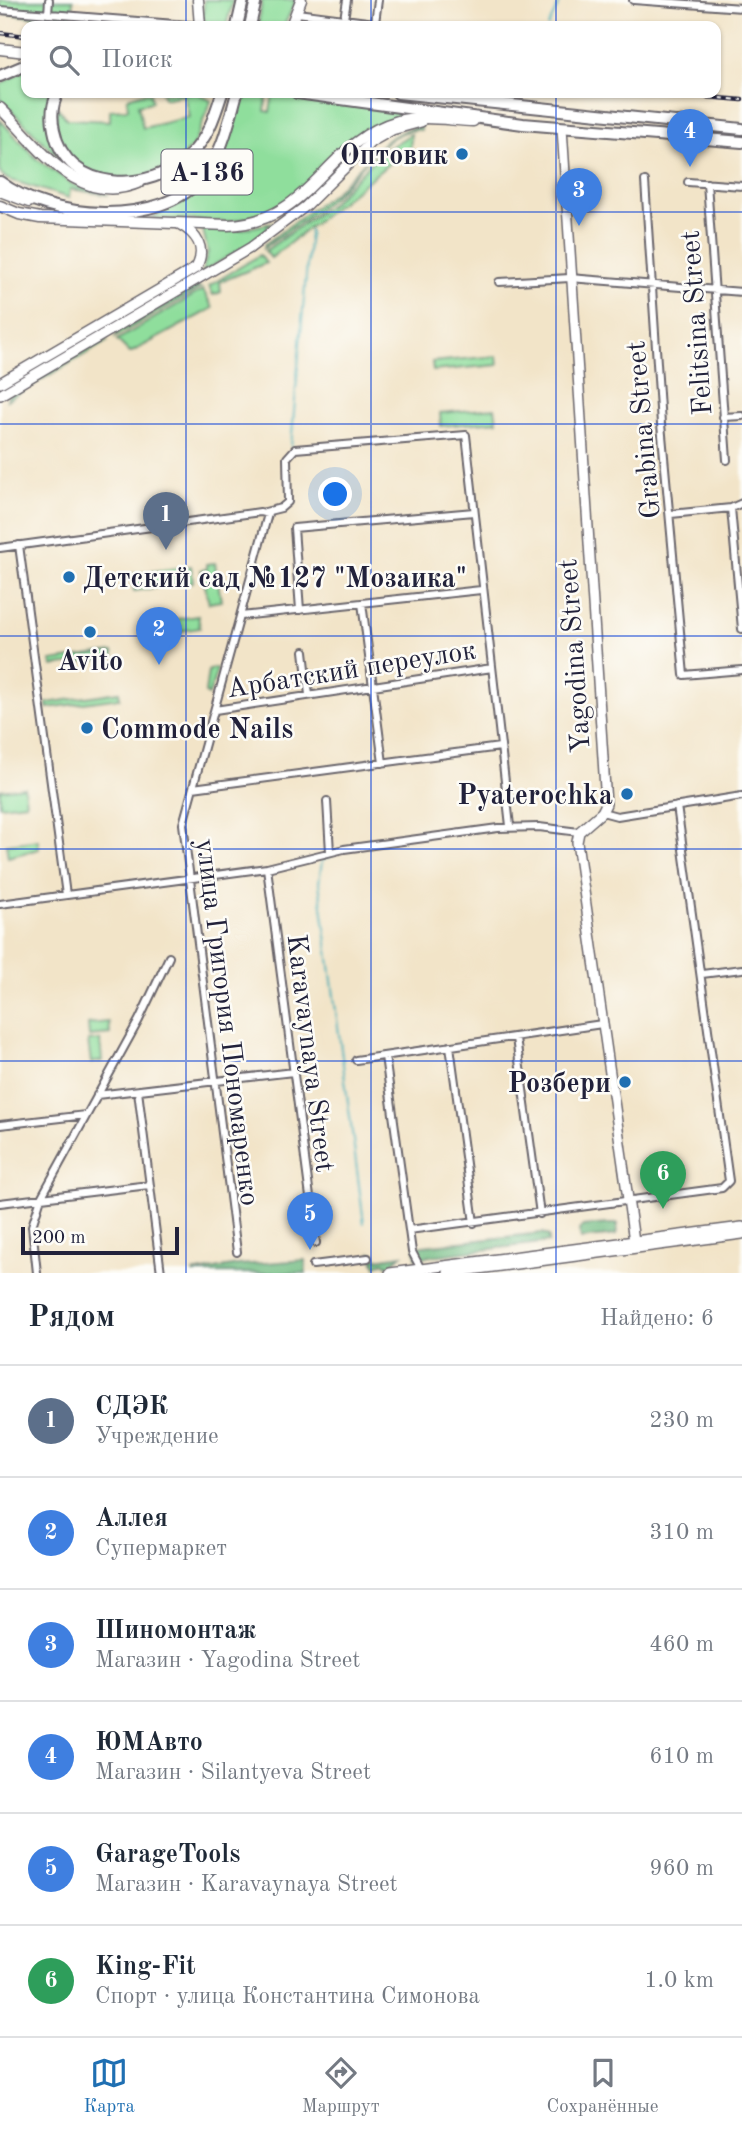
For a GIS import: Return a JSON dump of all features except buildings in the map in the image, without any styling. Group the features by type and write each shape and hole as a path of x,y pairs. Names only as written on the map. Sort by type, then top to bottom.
{"highway":[{"path":"238,21 243,0"},
{"path":"251,21 256,0"},
{"path":"0,76 21,67"},
{"name":"А-136","path":"56,98 52,111 54,132 69,160 80,170 101,179 143,181 165,174 191,155 212,124 220,98"},
{"name":"А-136","path":"0,182 47,206 133,211 158,207 177,198 196,184 214,162 235,98"},
{"name":"А-136","path":"333,98 523,124 742,142"},
{"path":"445,98 742,129"},
{"path":"679,137 685,131 680,123"}],"main road":[{"path":"198,0 200,21"},
{"path":"293,21 301,0"},
{"path":"0,49 21,51"},
{"name":"А-136","path":"0,108 41,153 70,177 101,187 130,187 143,181"},
{"name":"А-136","path":"0,206 12,212 40,218 241,224 265,219 291,205 349,148 369,134 402,120 523,124"},
{"path":"0,395 160,302 289,221 371,142 405,125 444,120"},
{"name":"Yagodina Street","path":"562,128 569,278 606,804 602,813"},
{"name":"А-136","path":"0,191 47,206"},
{"path":"0,383 191,272 200,260 200,244 192,233 178,223"},
{"path":"152,295 158,295 160,302"},
{"path":"602,813 579,832 578,842 634,1244"},
{"path":"632,1227 649,1238"},
{"path":"618,1242 632,1227"},
{"path":"451,1271 618,1242 634,1244 649,1238 742,1227"},
{"path":"390,1273 421,1269 451,1271 634,1244 742,1234"}],"street":[{"path":"48,15 49,0"},
{"path":"344,19 347,0"},
{"path":"375,21 377,0"},
{"path":"633,0 742,8"},
{"path":"0,10 131,21"},
{"path":"297,13 360,21"},
{"name":"Grabina Street","path":"645,181 650,284 684,675 742,670"},
{"path":"688,182 742,186"},
{"name":"Felitsina Street","path":"707,183 727,460"},
{"path":"499,282 569,278 742,292"},
{"path":"723,417 742,416"},
{"path":"0,548 266,513 281,508 288,502 287,458 295,449 466,435 481,590 510,827"},
{"path":"671,514 731,508 742,503"},
{"path":"731,508 742,629"},
{"path":"300,610 293,528 474,512"},
{"name":"улица Григория Пономаренко","path":"237,1252 183,824 241,616 266,513"},
{"path":"19,545 66,895"},
{"path":"241,616 481,590"},
{"path":"362,603 383,763"},
{"path":"304,651 309,695"},
{"name":"Арбатский переулок","path":"215,709 492,668"},
{"path":"193,788 500,747"},
{"path":"602,813 617,816 742,796"},
{"path":"327,802 330,852"},
{"path":"409,1230 722,1188 729,1181 677,806"},
{"path":"0,904 267,868 330,852 510,827 579,832"},
{"name":"Karavaynaya Street","path":"267,868 316,1243"},
{"path":"37,1273 32,1226 41,1198 169,957"},
{"path":"702,974 742,969"},
{"path":"356,1060 602,1024"},
{"path":"516,1038 540,1214"},
{"path":"450,1046 474,1223"},
{"path":"385,1056 412,1252 421,1269"},
{"path":"97,1095 293,1072"},
{"path":"138,1091 161,1273"},
{"path":"0,1125 86,1115"},
{"path":"0,1203 149,1185"},
{"path":"313,1265 368,1258"}],"green space":[{"path":"0,0 73,0 71,21 0,13"},
{"path":"204,0 233,0 227,21 205,21"},
{"path":"262,0 296,0 286,21 259,21"},
{"path":"21,72 21,98 52,98 48,109 48,126 60,159 0,99 0,85"},
{"path":"127,98 151,98 152,102 138,105 143,128 189,117 185,98 206,98 211,101 193,146 172,166 128,182 77,166 56,132 57,107 67,119 110,121 110,110 128,109"},
{"path":"237,98 266,98 265,111 270,112 272,98 312,98 424,113 382,123 268,214 227,222 151,218 190,195 203,182 219,153"},
{"path":"0,120 37,159 72,184 109,195 70,189 69,198 7,179 0,173"},
{"path":"421,126 421,130 395,136 383,144 387,140 405,130"},
{"path":"411,134 410,158 395,159 271,258 265,251 331,204 380,153"},
{"path":"372,155 325,204 264,248 265,244 335,192"},
{"path":"272,223 256,240 202,272 208,252 203,230 239,230"},
{"path":"260,255 266,263 220,282 221,292 213,295 209,286"},
{"path":"196,287 200,288 115,337 118,331"},
{"path":"203,290 213,308 130,353 117,340"},
{"path":"103,340 108,341 7,400 8,396"},
{"path":"497,356 498,365 433,371 432,362"},
{"path":"495,408 497,421 441,426 440,413"},
{"path":"215,563 221,601 209,603 201,570 207,569 207,564"},
{"path":"191,566 193,582 134,591 131,574"},
{"path":"198,616 200,628 154,635 152,623"},
{"path":"113,652 114,658 52,666 51,661"},
{"path":"217,669 209,695 205,693 208,671"},
{"path":"119,692 120,698 47,708 47,703"},
{"path":"24,787 26,803 0,806 0,790"},
{"path":"38,840 39,849 8,857 6,844"},
{"path":"109,1022 110,1034 89,1036 88,1024"},
{"path":"100,1040 102,1061 91,1063 88,1041"},
{"path":"618,1224 616,1235 581,1239 579,1230 583,1226"},
{"path":"542,1233 549,1236 549,1242 416,1258 415,1247"},
{"path":"371,1253 375,1254 376,1259 402,1255 389,1266 383,1262 376,1267"},
{"path":"305,1260 306,1273 192,1273 238,1265"}],"waterway":[{"path":"550,21 561,0"},
{"path":"291,446 310,230"},
{"path":"331,856 322,860 319,883 364,1223"}],"railway":[{"path":"0,33 21,35"},
{"path":"719,98 742,100"}],"place":[{"name":"Оптовик","path":"462,154"},
{"name":"ЮМАвто","path":"690,167"},
{"name":"Шиномонтаж","path":"579,226"},
{"name":"СДЭК","path":"166,550"},
{"name":"Детский сад №127 \"Мозаика\"","path":"69,577"},
{"name":"Avito","path":"90,632"},
{"name":"Аллея","path":"159,665"},
{"name":"Commode Nails","path":"87,728"},
{"name":"Pyaterochka","path":"627,794"},
{"name":"Розбери","path":"625,1082"},
{"name":"King-Fit","path":"663,1209"},
{"name":"GarageTools","path":"310,1250"}]}
